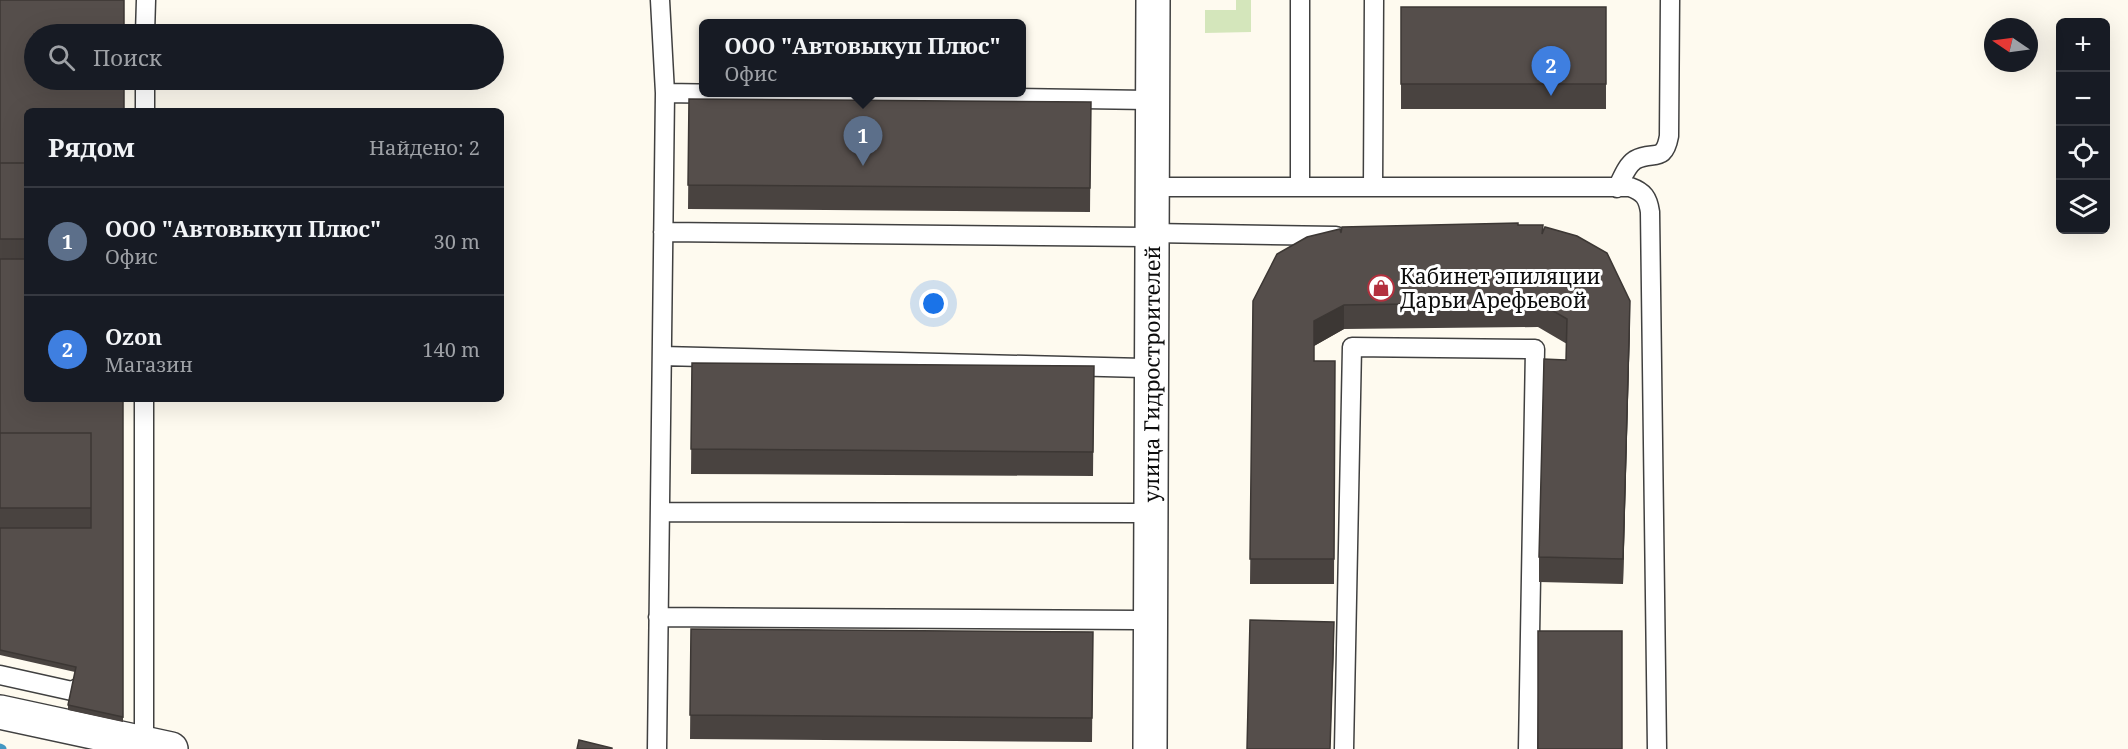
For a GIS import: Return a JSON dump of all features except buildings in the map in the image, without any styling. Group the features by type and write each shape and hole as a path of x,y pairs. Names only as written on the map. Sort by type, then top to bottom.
{"street":[{"name":"улица Гидростроителей","path":"1150,749 1148,235 1152,186 1153,0"},
{"path":"0,712 157,746"}],"lane":[{"path":"145,24 146,0"},
{"path":"657,749 665,93 660,0"},
{"path":"1299,187 1300,0"},
{"path":"1373,187 1374,0"},
{"path":"1617,188 1627,168 1634,161 1661,155 1668,146 1670,0"},
{"path":"145,90 145,108"},
{"path":"665,93 699,93"},
{"path":"941,97 1148,100 1148,235 1135,749"},
{"path":"1152,186 1630,187 1642,191 1649,202 1650,212 1657,749"},
{"path":"663,232 1358,236"},
{"path":"1442,328 1442,347"},
{"path":"1344,749 1352,347 1535,349 1528,749"},
{"path":"662,356 1143,368"},
{"path":"144,402 157,746"},
{"path":"660,512 1140,513"},
{"path":"658,617 1138,620"},
{"path":"0,675 72,691 98,677 107,668"}],"green space":[{"path":"1236,0 1251,0 1251,32 1205,33 1205,10 1236,10"}],"place":[{"name":"Ozon","path":"1551,96"},
{"name":"ООО \"Автовыкуп Плюс\"","path":"863,166"},
{"name":"Кабинет эпиляции Дарьи Арефьевой","path":"1381,288"}]}
